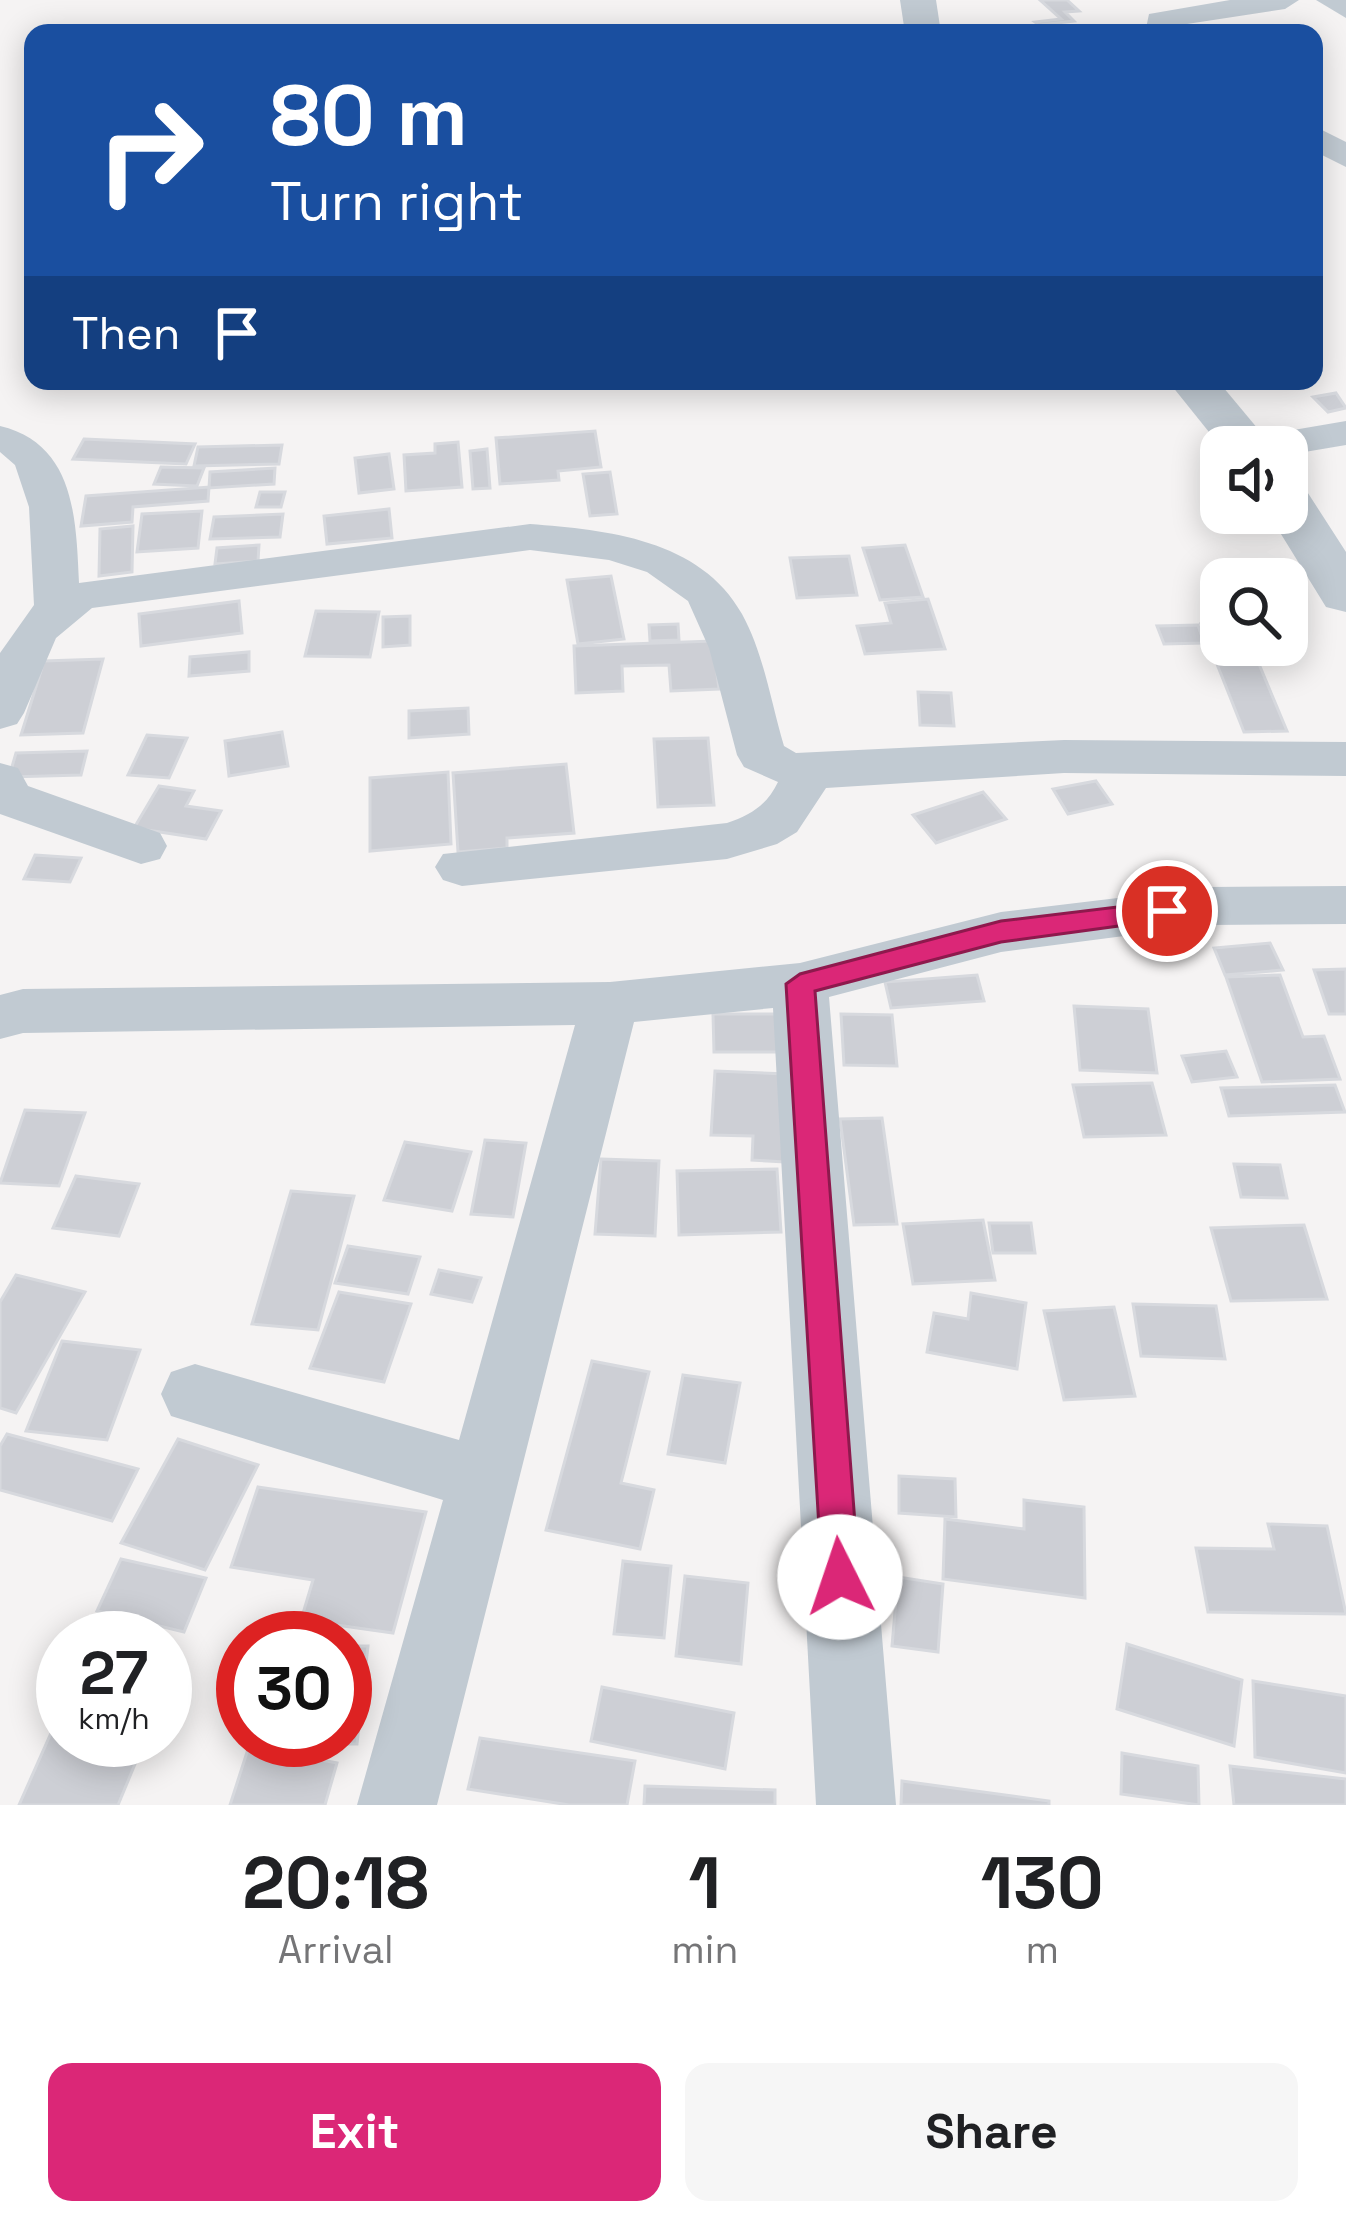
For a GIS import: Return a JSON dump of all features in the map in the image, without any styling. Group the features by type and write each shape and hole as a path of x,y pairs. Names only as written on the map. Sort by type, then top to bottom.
{"street":[{"path":"1160,24 1160,20 1285,0"},
{"path":"1330,0 1346,9"},
{"path":"1323,126 1346,158"},
{"path":"1200,390 1230,426"},
{"path":"1308,439 1346,433"},
{"path":"0,438 37,460 54,526 57,605"},
{"path":"1308,534 1346,595"},
{"path":"0,713 17,661 57,605 81,596 530,537 593,542 692,579 718,611 762,755 780,769 808,771 964,758 1346,759"},
{"path":"462,868 727,841 765,831 789,814 808,771"},
{"path":"0,781 9,798 141,846"},
{"path":"0,1017 23,1011 610,1003 800,984 1001,932 1209,906 1346,905"},
{"path":"800,984 856,1805"},
{"path":"398,1805 610,1003"},
{"path":"195,1394 483,1480"}],"building":[{"path":"1040,0 1067,0 1079,11 1065,12 1074,21 1035,22 1061,19"},
{"path":"1336,393 1346,408 1328,412 1313,397"},
{"path":"595,431 601,467 558,471 559,480 500,484 496,438"},
{"path":"84,439 195,444 186,464 73,459"},
{"path":"458,442 462,487 406,491 404,455 435,453 435,444"},
{"path":"282,445 279,464 194,466 198,447"},
{"path":"487,449 490,488 473,489 470,451"},
{"path":"389,454 394,489 359,493 355,458"},
{"path":"161,467 204,468 197,486 154,484"},
{"path":"275,468 274,484 209,488 210,472"},
{"path":"610,472 617,514 590,516 583,474"},
{"path":"209,487 208,501 133,507 132,522 81,526 86,496"},
{"path":"260,492 285,492 281,507 256,507"},
{"path":"389,509 392,538 327,544 324,516"},
{"path":"202,511 198,548 137,552 142,514"},
{"path":"283,514 280,537 210,539 214,517"},
{"path":"133,526 132,572 99,576 100,529"},
{"path":"259,545 258,561 215,564 217,548"},
{"path":"905,545 923,597 880,600 863,548"},
{"path":"849,556 857,595 797,598 790,558"},
{"path":"611,576 624,639 578,644 567,580"},
{"path":"928,599 945,649 865,654 857,626 891,623 885,603"},
{"path":"239,601 242,633 141,646 139,614"},
{"path":"316,611 379,612 370,657 305,656"},
{"path":"410,616 410,645 383,647 383,617"},
{"path":"678,624 679,640 650,641 649,625"},
{"path":"1198,625 1200,643 1164,644 1157,626"},
{"path":"713,641 719,689 671,691 669,665 622,666 623,691 576,693 574,646"},
{"path":"249,652 249,671 189,676 190,657"},
{"path":"103,659 83,733 21,735 44,661"},
{"path":"1218,666 1260,666 1287,731 1244,732"},
{"path":"918,692 951,693 954,726 920,725"},
{"path":"468,708 469,734 409,738 409,711"},
{"path":"282,732 288,766 229,776 225,741"},
{"path":"147,735 187,738 169,778 128,775"},
{"path":"708,738 714,805 658,807 654,739"},
{"path":"87,751 81,775 9,777 16,753"},
{"path":"566,764 574,833 507,838 507,848 458,852 453,773"},
{"path":"448,772 451,844 370,851 370,778"},
{"path":"1096,781 1112,804 1068,814 1053,789"},
{"path":"159,786 194,791 186,806 221,811 206,839 134,828"},
{"path":"983,792 1006,819 936,843 913,815"},
{"path":"35,855 81,858 70,882 24,879"},
{"path":"1270,943 1283,970 1225,975 1214,948"},
{"path":"1346,969 1346,1014 1329,1014 1314,970"},
{"path":"977,975 984,1001 891,1008 885,982"},
{"path":"1280,975 1303,1037 1324,1036 1340,1079 1262,1082 1226,977"},
{"path":"1074,1006 1148,1009 1157,1073 1080,1070"},
{"path":"713,1014 777,1014 779,1052 714,1052"},
{"path":"841,1014 892,1015 897,1066 844,1065"},
{"path":"1226,1051 1237,1077 1192,1082 1182,1056"},
{"path":"715,1071 786,1074 784,1162 752,1160 753,1136 711,1135"},
{"path":"1152,1083 1166,1135 1084,1137 1073,1085"},
{"path":"1335,1085 1345,1112 1229,1116 1221,1088"},
{"path":"25,1110 85,1113 59,1186 0,1183"},
{"path":"882,1118 897,1224 854,1225 840,1119"},
{"path":"485,1140 526,1143 513,1217 471,1214"},
{"path":"405,1142 471,1152 452,1211 384,1200"},
{"path":"601,1159 659,1161 655,1236 595,1234"},
{"path":"1234,1164 1280,1165 1287,1198 1241,1197"},
{"path":"777,1169 781,1232 679,1235 677,1171"},
{"path":"76,1176 139,1184 119,1236 53,1228"},
{"path":"291,1191 354,1196 318,1330 252,1324"},
{"path":"983,1220 995,1280 913,1284 903,1224"},
{"path":"989,1223 1031,1223 1035,1253 993,1253"},
{"path":"1304,1225 1327,1299 1231,1301 1211,1228"},
{"path":"348,1246 420,1257 408,1294 335,1283"},
{"path":"439,1270 481,1278 472,1302 431,1294"},
{"path":"16,1275 85,1292 16,1413 0,1408 0,1302"},
{"path":"339,1292 411,1304 384,1382 310,1368"},
{"path":"971,1293 1026,1303 1017,1369 927,1352 934,1313 968,1319"},
{"path":"1133,1304 1216,1306 1225,1359 1141,1356"},
{"path":"1114,1307 1135,1396 1064,1400 1044,1311"},
{"path":"62,1341 140,1350 107,1440 26,1431"},
{"path":"592,1361 649,1372 621,1483 654,1490 640,1549 546,1530"},
{"path":"683,1375 740,1383 725,1463 668,1454"},
{"path":"7,1434 138,1469 112,1521 0,1490 0,1446"},
{"path":"178,1439 258,1465 205,1570 121,1543"},
{"path":"899,1476 955,1479 956,1517 899,1513"},
{"path":"258,1487 426,1512 393,1633 372,1630 372,1611 304,1611 313,1580 231,1567"},
{"path":"1024,1500 1084,1507 1085,1598 943,1579 945,1519 1024,1529"},
{"path":"1268,1524 1327,1526 1346,1614 1208,1612 1196,1548 1274,1549"},
{"path":"121,1559 206,1578 192,1612 97,1611"},
{"path":"623,1561 671,1566 664,1638 614,1634"},
{"path":"685,1576 748,1583 741,1664 676,1656"},
{"path":"898,1577 943,1584 938,1652 892,1646"},
{"path":"1127,1644 1242,1680 1234,1746 1117,1709"},
{"path":"1253,1681 1346,1696 1346,1773 1255,1757"},
{"path":"602,1687 734,1713 725,1769 591,1741"},
{"path":"480,1738 635,1761 627,1805 569,1805 468,1789"},
{"path":"1122,1753 1198,1766 1199,1805 1121,1794"},
{"path":"1230,1766 1346,1779 1346,1805 1234,1805"},
{"path":"36,1767 134,1767 118,1805 19,1805"},
{"path":"242,1767 336,1767 325,1805 230,1805"},
{"path":"902,1781 1049,1801 1049,1805 901,1805"},
{"path":"645,1786 775,1790 775,1805 644,1805"}],"route":[{"path":"840,1577 800,984 1001,932 1167,911"}]}
